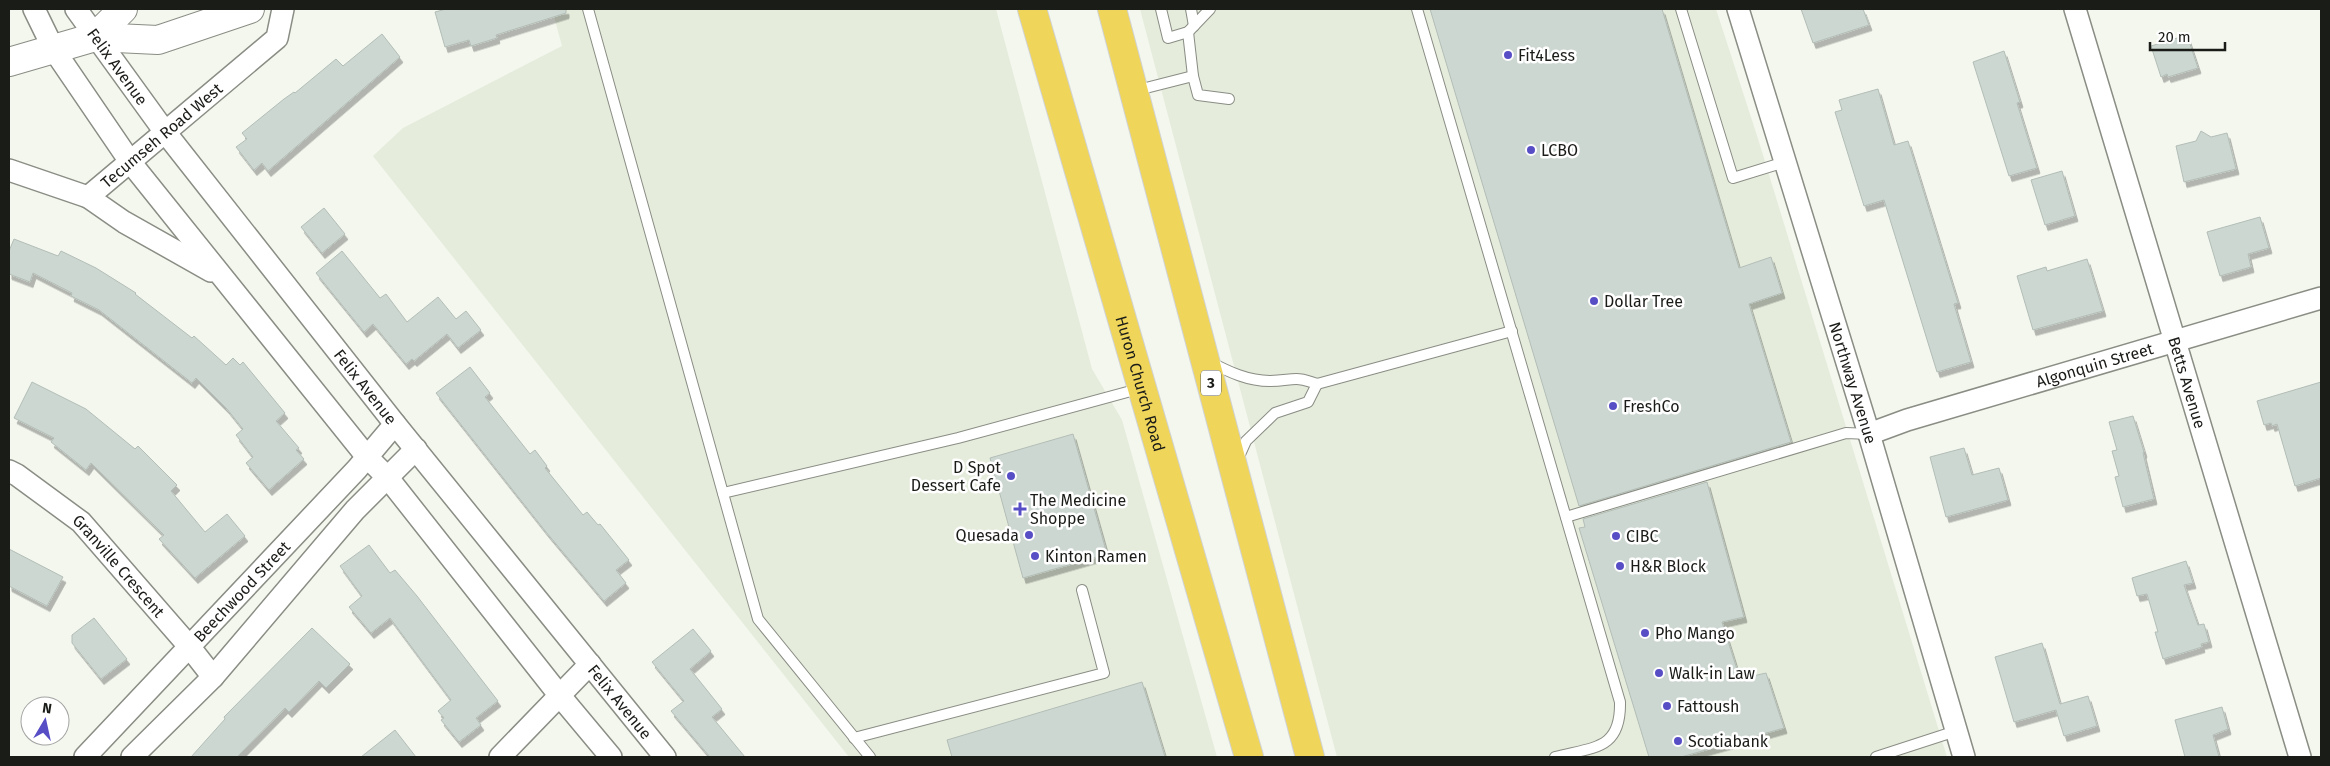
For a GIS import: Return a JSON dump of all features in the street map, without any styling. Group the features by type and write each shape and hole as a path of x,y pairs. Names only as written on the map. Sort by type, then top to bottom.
{"highway":[{"name":"Huron Church Road","path":"1032,9 1248,757"},
{"name":"3","path":"1112,9 1310,757"}],"main road":[{"path":"95,36 123,9"},
{"path":"9,62 54,50 95,36 158,40 250,9"}],"street":[{"path":"34,9 54,50 131,163 367,456 388,478 560,696 611,757"},
{"name":"Felix Avenue","path":"76,9 165,132 396,424 665,757"},
{"name":"Tecumseh Road West","path":"9,170 88,197 131,163 276,38 283,9"},
{"name":"Northway Avenue","path":"1738,9 1869,434 1964,757"},
{"name":"Betts Avenue","path":"2075,9 2300,757"},
{"path":"88,197 124,222 220,275"},
{"name":"Algonquin Street","path":"1869,434 1908,420 2321,298"},
{"name":"Beechwood Street","path":"85,757 396,424"},
{"name":"Beechwood Street","path":"132,757 213,677 355,510 416,448"},
{"name":"Granville Crescent","path":"9,471 80,522 188,645 213,677"},
{"path":"500,757 590,664"}],"lane":[{"path":"588,9 758,619 870,757"},
{"path":"1161,9 1168,38 1191,29 1210,9"},
{"path":"1192,9 1193,76 1198,94 1229,99"},
{"path":"1417,9 1620,702 1621,721 1613,738 1600,746 1555,757"},
{"path":"1681,9 1733,178 1785,162"},
{"path":"1134,91 1193,76"},
{"path":"1205,359 1237,376 1270,381 1302,378 1317,384 1512,331"},
{"path":"1234,469 1246,440 1275,413 1308,402 1317,384"},
{"path":"724,493 958,438 1142,388"},
{"path":"1566,517 1846,433 1869,434"},
{"path":"854,738 1104,673 1082,590"},
{"path":"1876,757 1956,731"}],"shaded area":[{"path":"552,9 996,9 1092,369 1122,420 1217,757 849,757 373,156 403,128 562,46"},
{"path":"1140,9 1716,9 1759,142 1947,757 1337,757"}],"building":[{"path":"446,9 566,9 566,13 496,35 497,38 471,46 469,40 445,47 435,12"},
{"path":"1430,9 1662,9 1739,268 1771,257 1782,293 1749,304 1791,442 1579,506"},
{"path":"1801,9 1863,9 1869,25 1813,43"},
{"path":"382,34 400,57 268,171 262,163 254,170 236,147 247,139 242,133 336,59 343,66"},
{"path":"2187,35 2198,68 2168,77 2167,74 2161,77 2151,46"},
{"path":"2004,51 2020,102 2017,103 2037,168 2009,176 1973,62"},
{"path":"1878,89 1894,145 1908,141 1958,303 1954,304 1971,362 1937,372 1884,200 1864,206 1835,112 1842,110 1839,100"},
{"path":"2201,131 2211,137 2227,133 2236,169 2184,182 2176,146 2196,141"},
{"path":"2062,171 2075,216 2045,225 2031,180"},
{"path":"324,208 345,234 322,253 301,227"},
{"path":"2260,217 2269,248 2248,254 2251,267 2220,276 2207,232"},
{"path":"14,239 58,256 61,251 96,268 136,293 192,338 194,336 226,365 233,358 240,365 243,362 285,413 276,421 299,448 296,450 304,459 269,490 246,463 253,457 236,435 243,429 227,409 196,378 192,383 99,310 71,296 72,293 33,273 30,282 9,274 9,251"},
{"path":"342,251 380,298 386,294 407,322 438,297 456,319 466,311 481,330 458,348 447,334 414,361 412,359 406,364 373,324 364,332 316,273"},
{"path":"2087,259 2103,311 2033,330 2017,276 2046,267 2047,271"},
{"path":"470,367 490,393 485,397 530,454 535,450 547,466 545,468 583,515 587,512 598,525 600,524 629,560 616,570 626,583 604,601 546,532 436,393"},
{"path":"32,382 86,409 135,449 138,446 177,485 171,491 205,532 227,514 245,536 195,578 159,539 164,535 91,463 86,470 51,442 54,438 14,418"},
{"path":"2321,382 2321,478 2295,486 2277,424 2272,426 2271,423 2264,425 2257,401"},
{"path":"2133,416 2144,452 2154,499 2123,507 2115,477 2119,476 2112,451 2117,450 2109,422"},
{"path":"1073,434 1107,554 1023,578 990,458"},
{"path":"1964,448 1972,475 1999,468 2008,500 1946,517 1930,457"},
{"path":"1707,482 1744,617 1722,622 1740,679 1766,673 1784,728 1681,757 1649,757 1579,528 1585,527 1583,519"},
{"path":"369,545 390,573 395,570 417,596 498,701 476,718 481,725 459,742 441,720 444,718 438,711 451,700 390,618 371,633 349,607 362,596 340,566"},
{"path":"9,549 63,577 47,606 9,586"},
{"path":"2186,561 2193,583 2184,585 2198,625 2204,624 2209,642 2201,644 2202,647 2163,659 2155,632 2158,632 2147,594 2137,596 2132,578"},
{"path":"94,618 127,659 101,679 72,643 72,635"},
{"path":"312,628 350,664 326,688 319,681 289,712 285,708 237,757 191,757 225,719 224,717"},
{"path":"693,629 711,651 690,669 722,709 712,717 745,757 710,757 671,711 684,701 652,662"},
{"path":"2042,643 2060,704 2088,696 2097,726 2064,736 2056,710 2014,722 1995,657"},
{"path":"1142,682 1165,757 952,757 947,740"},
{"path":"2222,707 2228,729 2213,735 2219,757 2185,757 2175,720"},
{"path":"395,730 416,757 361,757"}],"place":[{"name":"Fit4Less","path":"1508,55"},
{"name":"LCBO","path":"1531,150"},
{"name":"Dollar Tree","path":"1594,301"},
{"name":"FreshCo","path":"1613,406"},
{"name":"D Spot Dessert Cafe","path":"1011,476"},
{"name":"The Medicine Shoppe","path":"1020,509"},
{"name":"Quesada","path":"1029,535"},
{"name":"CIBC","path":"1616,536"},
{"name":"Kinton Ramen","path":"1035,556"},
{"name":"H&R Block","path":"1620,566"},
{"name":"Pho Mango","path":"1645,633"},
{"name":"Walk-in Law","path":"1659,673"},
{"name":"Fattoush","path":"1667,706"},
{"name":"Scotiabank","path":"1678,741"}]}
